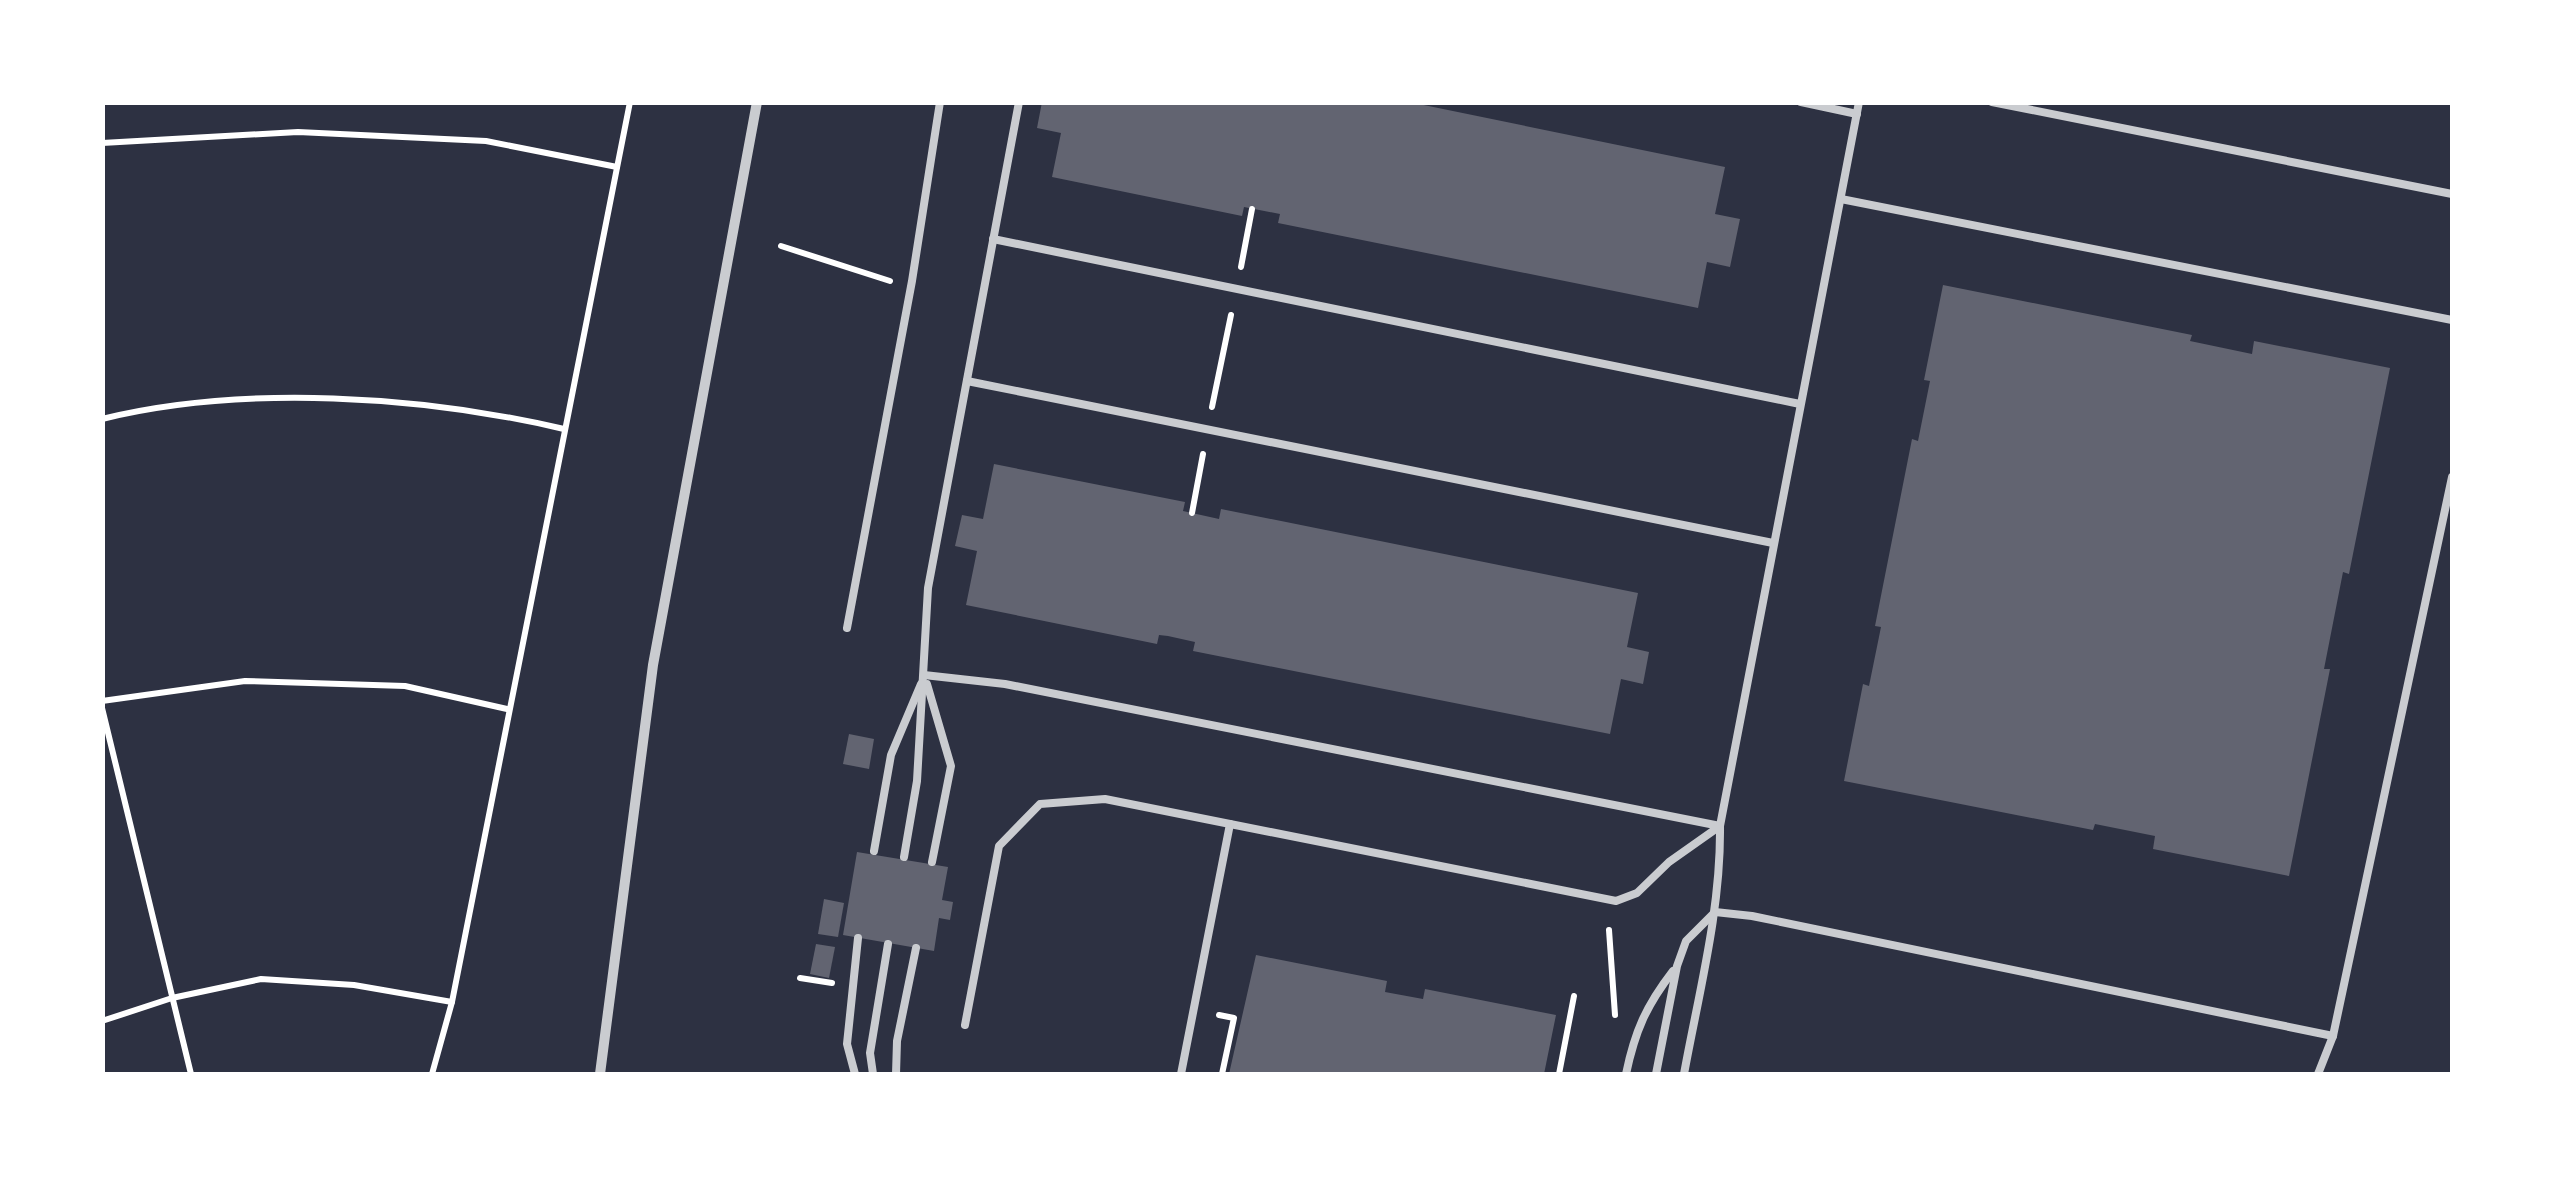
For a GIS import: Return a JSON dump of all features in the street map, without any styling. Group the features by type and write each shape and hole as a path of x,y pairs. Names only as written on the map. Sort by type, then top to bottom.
{"street":[{"path":"600,1074 653,665 756,102"}],"lane":[{"path":"846,628 910,287 940,102"},
{"path":"904,857 917,782 928,588 1019,102"},
{"path":"1801,102 1857,114"},
{"path":"1684,1074 1715,912 1720,826 1859,102"},
{"path":"1992,102 2452,194"},
{"path":"1840,199 2452,320"},
{"path":"993,240 1800,404"},
{"path":"967,382 1773,543"},
{"path":"2318,1074 2333,1036 2452,477"},
{"path":"924,675 1005,684 1720,826"},
{"path":"874,852 891,755 924,675"},
{"path":"924,675 950,766 932,862"},
{"path":"965,1025 999,846 1040,804 1105,798 1616,902 1637,893 1669,862 1720,826"},
{"path":"1181,1074 1230,824"},
{"path":"1715,912 1771,920 2333,1036"},
{"path":"1656,1074 1677,966 1686,942 1715,912"},
{"path":"856,1074 847,1044 858,938"},
{"path":"873,1074 870,1054 888,944"},
{"path":"896,1074 898,1041 916,948"},
{"path":"1626,1074 1649,1003 1677,966"}],"path":[{"path":"432,1074 452,1002 630,102"},
{"path":"102,143 298,132 486,141 617,166"},
{"path":"1240,268 1252,209"},
{"path":"782,246 910,287"},
{"path":"1212,408 1231,315"},
{"path":"102,418 235,401 335,400 426,405 502,415 564,429"},
{"path":"1192,513 1204,454"},
{"path":"191,1074 102,704 245,682 405,686 508,708"},
{"path":"1608,930 1615,1021"},
{"path":"102,1021 172,998 261,978 354,985 452,1002"},
{"path":"800,978 815,981"},
{"path":"1559,1074 1574,996"},
{"path":"1193,1011 1234,1018 1222,1074"}],"building":[{"path":"1042,102 1409,102 1725,167 1715,214 1740,219 1730,267 1707,262 1698,308 1278,223 1280,214 1244,207 1242,216 1052,177 1061,133 1037,128"},
{"path":"1943,285 2192,335 2190,341 2252,354 2254,341 2390,368 2349,574 2343,572 2324,669 2330,669 2289,876 2153,849 2155,836 2095,824 2093,830 1844,781 1863,684 1869,686 1881,627 1875,626 1912,439 1918,441 1930,381 1924,380"},
{"path":"994,464 1185,502 1183,511 1219,519 1221,509 1638,593 1627,647 1649,652 1643,684 1621,679 1610,734 1193,651 1195,642 1168,636 1159,635 1157,644 966,605 977,551 955,546 962,515 983,519"},
{"path":"849,734 874,739 869,769 843,764"},
{"path":"857,852 948,867 942,900 953,902 950,920 939,918 934,951 843,935"},
{"path":"824,899 844,903 838,937 818,934"},
{"path":"816,944 835,947 829,978 810,974"},
{"path":"1256,955 1387,981 1385,992 1423,999 1425,989 1556,1015 1544,1074 1229,1074"}]}
